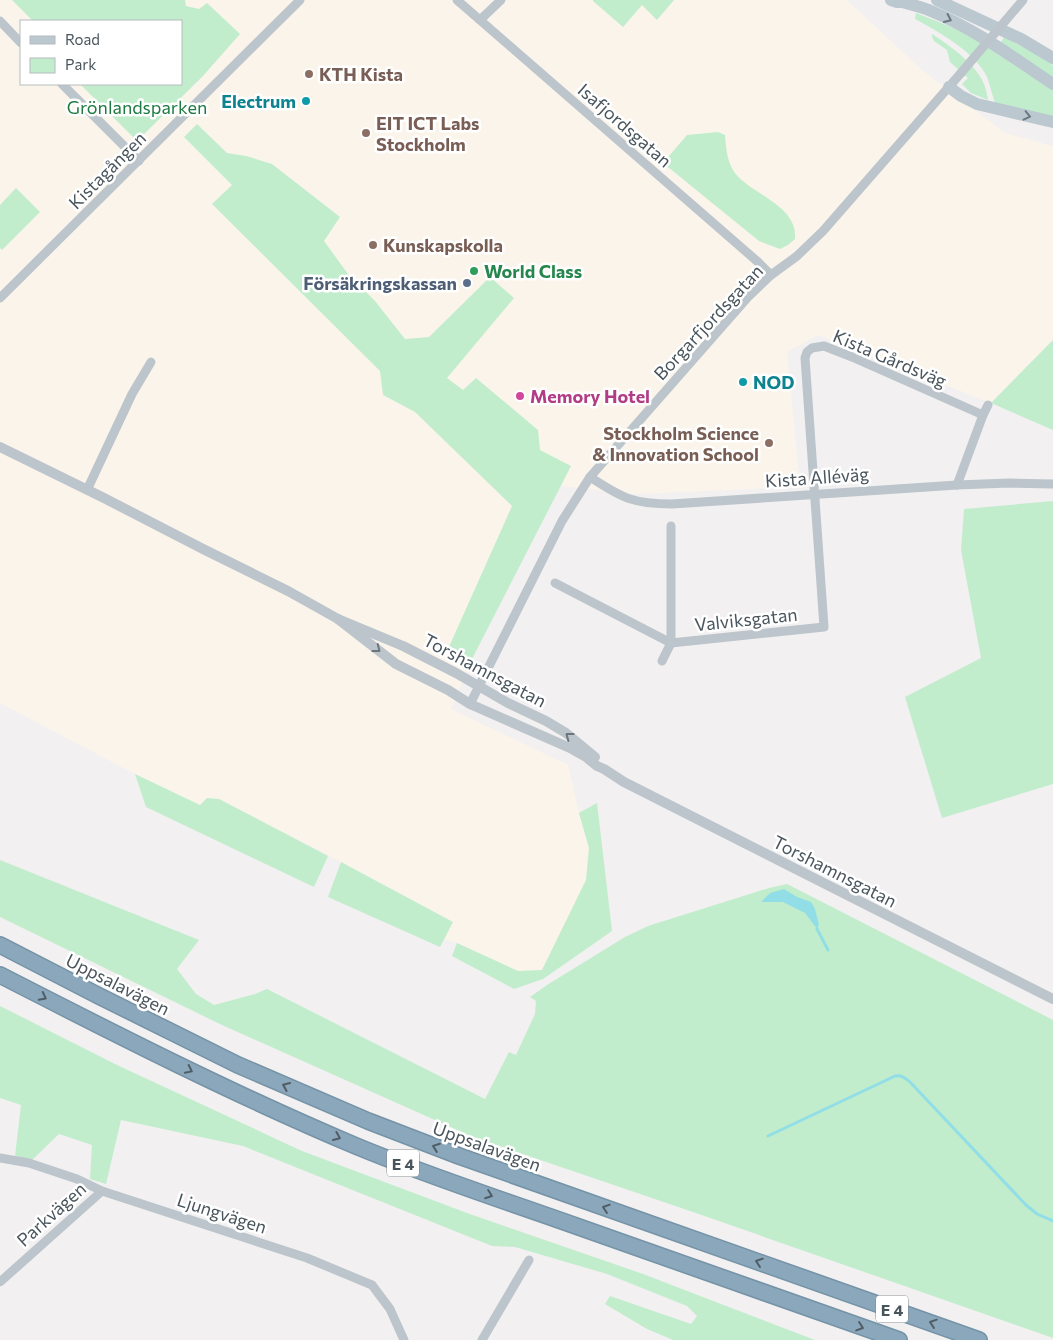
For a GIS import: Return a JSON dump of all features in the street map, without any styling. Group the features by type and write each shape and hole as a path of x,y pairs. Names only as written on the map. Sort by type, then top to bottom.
{"highway":[{"name":"Uppsalavägen","path":"0,945 238,1065 368,1121 468,1159 979,1340"},
{"name":"E 4","path":"0,975 224,1087 288,1117 360,1147 450,1182 899,1340"}],"main road":[{"path":"937,0 1021,39 1053,58"},
{"path":"899,1 931,11 962,26 1053,84"},
{"path":"949,87 977,104 1053,122"}],"street":[{"name":"Kistagången","path":"0,298 300,0"},
{"name":"Isafjordsgatan","path":"457,0 746,251 771,275"},
{"path":"480,20 501,0"},
{"name":"Borgarfjordsgatan","path":"470,704 562,521 590,477 748,297 771,275 797,256 823,231 1023,0"},
{"path":"0,21 20,42"},
{"path":"63,85 139,161"},
{"name":"Kista Gårdsväg","path":"824,627 806,352 812,348 824,346 983,414"},
{"path":"87,490 132,394 151,362"},
{"path":"957,485 983,414 988,406"},
{"name":"Torshamnsgatan","path":"0,447 288,591 338,619 403,646 480,686 508,703 546,721 566,733 600,762 604,768"},
{"name":"Kista Alléväg","path":"590,477 620,495 634,501 651,504 957,485 1053,484"},
{"path":"662,661 671,643 671,526"},
{"path":"555,583 671,643"},
{"name":"Torshamnsgatan","path":"338,619 396,664 448,690 470,704 570,748 633,787 1053,999"},
{"name":"Valviksgatan","path":"671,643 824,627"},
{"name":"Ljungvägen","path":"0,1158 30,1163 77,1179 102,1191 307,1258 372,1285 390,1309 404,1340"},
{"name":"Parkvägen","path":"0,1282 102,1191"},
{"path":"482,1340 530,1260"}],"shaded area":[{"path":"0,0 847,0 922,70 1005,133 1053,146 1053,340 991,403 818,335 787,352 800,487 636,494 560,486 472,659 451,709 568,765 589,848 586,880 542,970 518,971 444,939 452,922 341,862 219,799 207,798 201,806 135,774 0,703"}],"green space":[{"name":"Grönlandsparken","path":"12,0 185,0 186,6 199,9 207,3 240,34 202,77 137,141 81,85 182,85 182,20 32,20"},
{"path":"593,0 674,0 657,20 642,5 623,27"},
{"path":"916,13 964,32 1053,90 1053,117 995,103 987,77 974,59 956,44 915,19"},
{"path":"932,34 975,69 984,84 988,100 971,93 962,84 968,78 950,62 947,50 934,41"},
{"path":"1004,37 1053,65 1053,80 1000,44"},
{"path":"197,124 227,153 246,156 272,164 340,217 324,241 348,274 375,301 405,339 429,337 490,277 514,298 447,378 463,390 476,378 538,430 540,450 571,466 472,659 448,649 512,506 415,412 383,395 380,371 212,204 232,185 184,137"},
{"path":"718,132 725,135 726,150 735,173 752,188 782,209 789,217 794,227 795,239 788,245 780,249 759,241 663,163 687,135"},
{"path":"16,188 40,212 2,250 0,248 0,205"},
{"path":"1053,340 1053,430 991,403"},
{"path":"1053,501 1053,784 942,818 905,697 981,658 961,550 964,509"},
{"path":"135,774 200,805 207,798 219,799 328,856 314,887 146,807"},
{"path":"597,803 612,931 543,979 514,989 452,956 457,943 518,971 542,970 586,880 589,848 579,813"},
{"path":"0,860 199,940 177,969 196,994 214,1005 267,989 485,1099 509,1052 516,1055 535,1014 536,1001 530,997 625,937 648,926 787,884 1053,1020 1053,1338 473,1137 222,1025 0,917"},
{"path":"341,862 453,922 440,947 328,897"},
{"path":"0,1006 117,1065 302,1151 467,1213 643,1274 815,1340 673,1340 647,1329 605,1304 610,1296 691,1324 697,1316 687,1306 607,1274 515,1247 492,1246 243,1146 121,1120 106,1184 90,1179 92,1145 59,1134 31,1161 15,1156 21,1105 0,1098"}],"water":[{"path":"784,889 797,897 811,902 819,925 817,929 805,913 783,902 761,902 770,893"}],"waterway":[{"path":"817,929 828,950"},
{"path":"768,1136 895,1076 902,1076 910,1082 1026,1205 1037,1214 1053,1221"}],"place":[{"name":"KTH Kista","path":"309,74"},
{"name":"Electrum","path":"306,101"},
{"name":"EIT ICT Labs Stockholm","path":"366,133"},
{"name":"Kunskapskolla","path":"373,245"},
{"name":"World Class","path":"474,271"},
{"name":"Försäkringskassan","path":"467,283"},
{"name":"NOD","path":"743,382"},
{"name":"Memory Hotel","path":"520,396"},
{"name":"Stockholm Science & Innovation School","path":"769,443"}]}
